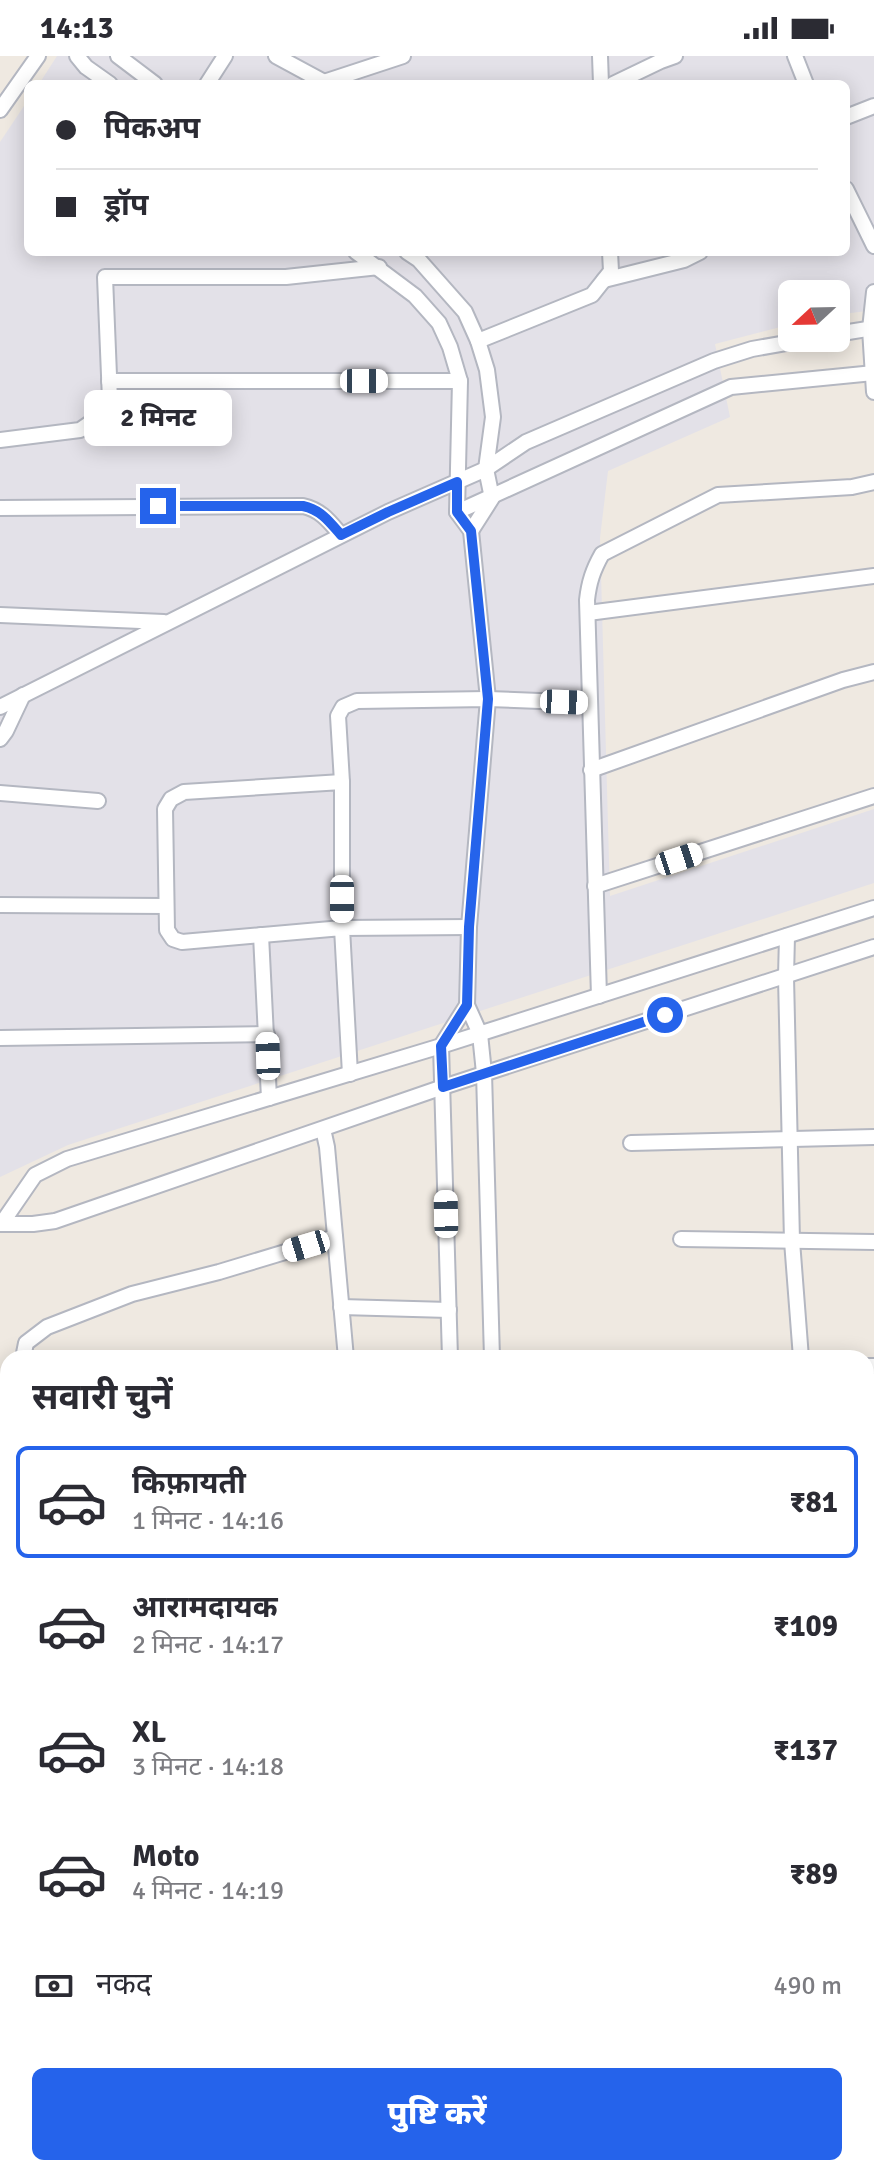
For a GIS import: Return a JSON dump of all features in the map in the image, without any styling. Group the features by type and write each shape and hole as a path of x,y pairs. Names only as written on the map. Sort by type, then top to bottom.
{"street":[{"path":"0,110 38,56"},
{"path":"77,56 104,80"},
{"path":"118,56 150,80"},
{"path":"210,80 225,56"},
{"path":"276,56 320,80"},
{"path":"334,80 403,56"},
{"path":"600,56 601,80"},
{"path":"621,80 675,56"},
{"path":"795,56 802,80"},
{"path":"850,115 874,106"},
{"path":"850,197 874,246"},
{"path":"362,256 415,296 439,323 460,381 457,512 471,531 488,699 469,927 467,1005 480,1034 484,1073 492,1350"},
{"path":"413,256 465,312 487,370 493,417 486,469 492,498 471,531"},
{"path":"478,341 592,295 611,271 610,256"},
{"path":"604,280 692,256"},
{"path":"0,440 80,430 96,419 110,400 105,277 286,277 379,267"},
{"path":"874,292 874,392"},
{"path":"850,332 872,328"},
{"path":"0,707 341,535 486,469 526,442 714,361 778,344"},
{"path":"457,512 731,387 873,373"},
{"path":"109,381 460,381"},
{"path":"599,996 588,613 589,580 602,554 718,495 852,487 874,482"},
{"path":"0,508 303,506 316,508 341,535"},
{"path":"588,613 874,576"},
{"path":"0,615 168,622"},
{"path":"591,770 843,680 874,672"},
{"path":"0,739 23,695"},
{"path":"350,1074 342,928 342,782 338,716 343,707 357,701 488,699 590,703"},
{"path":"342,782 184,792 171,799 165,809 166,906 167,930 173,939 182,942 342,928 469,927"},
{"path":"0,793 98,801"},
{"path":"595,886 874,796"},
{"path":"0,905 166,906"},
{"path":"1,1223 35,1175 67,1159 480,1034 874,908"},
{"path":"261,935 269,1098"},
{"path":"787,936 792,1241 800,1350"},
{"path":"1,1223 55,1221 484,1073 874,947"},
{"path":"450,1350 441,1046 467,1005"},
{"path":"0,1038 267,1034"},
{"path":"323,1129 345,1350"},
{"path":"631,1143 874,1137"},
{"path":"25,1350 26,1343 47,1327 132,1294 335,1237"},
{"path":"681,1239 874,1242"},
{"path":"341,1307 449,1310"}],"shaded area":[{"path":"57,56 874,56 874,310 850,313 850,280 778,280 778,328 715,344 730,417 608,471 600,538 610,896 874,809 874,883 68,1145 0,1177 0,142 24,106 24,256 850,256 850,80 42,80"}],"route":[{"path":"158,506 316,508 341,535 457,482 457,512 471,531 488,699 469,927 467,1005 441,1046 443,1087 665,1015"}]}
